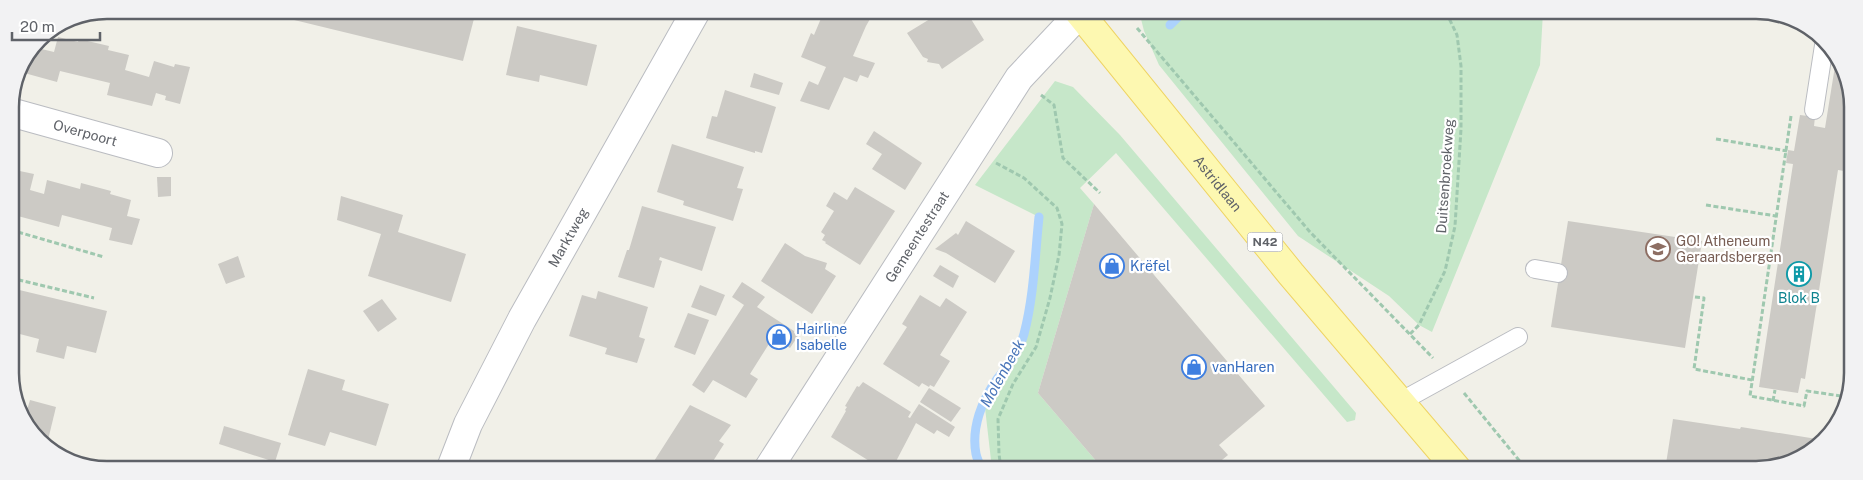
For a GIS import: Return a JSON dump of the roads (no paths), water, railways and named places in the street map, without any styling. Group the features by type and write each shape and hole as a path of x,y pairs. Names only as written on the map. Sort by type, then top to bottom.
{"main road":[{"name":"Astridlaan","path":"1086,19 1291,274 1449,461"}],"street":[{"name":"Marktweg","path":"454,461 468,424 522,319 691,19"},
{"name":"Gemeentestraat","path":"773,461 1019,78 1074,19"},
{"name":"Overpoort","path":"19,114 158,153"}],"lane":[{"path":"1814,110 1823,51"},
{"path":"1535,269 1558,272"},
{"path":"1400,402 1518,337"}],"waterway":[{"name":"Molenbeek","path":"1170,25 1176,19"},
{"name":"Molenbeek","path":"978,461 975,434 982,405 1016,352 1024,334 1032,290 1039,217"}],"place":[{"name":"GO! Atheneum Geraardsbergen","path":"1658,249"},
{"name":"Krëfel","path":"1112,266"},
{"name":"Blok B","path":"1799,274"},
{"name":"Hairline Isabelle","path":"779,337"},
{"name":"vanHaren","path":"1194,367"}]}
